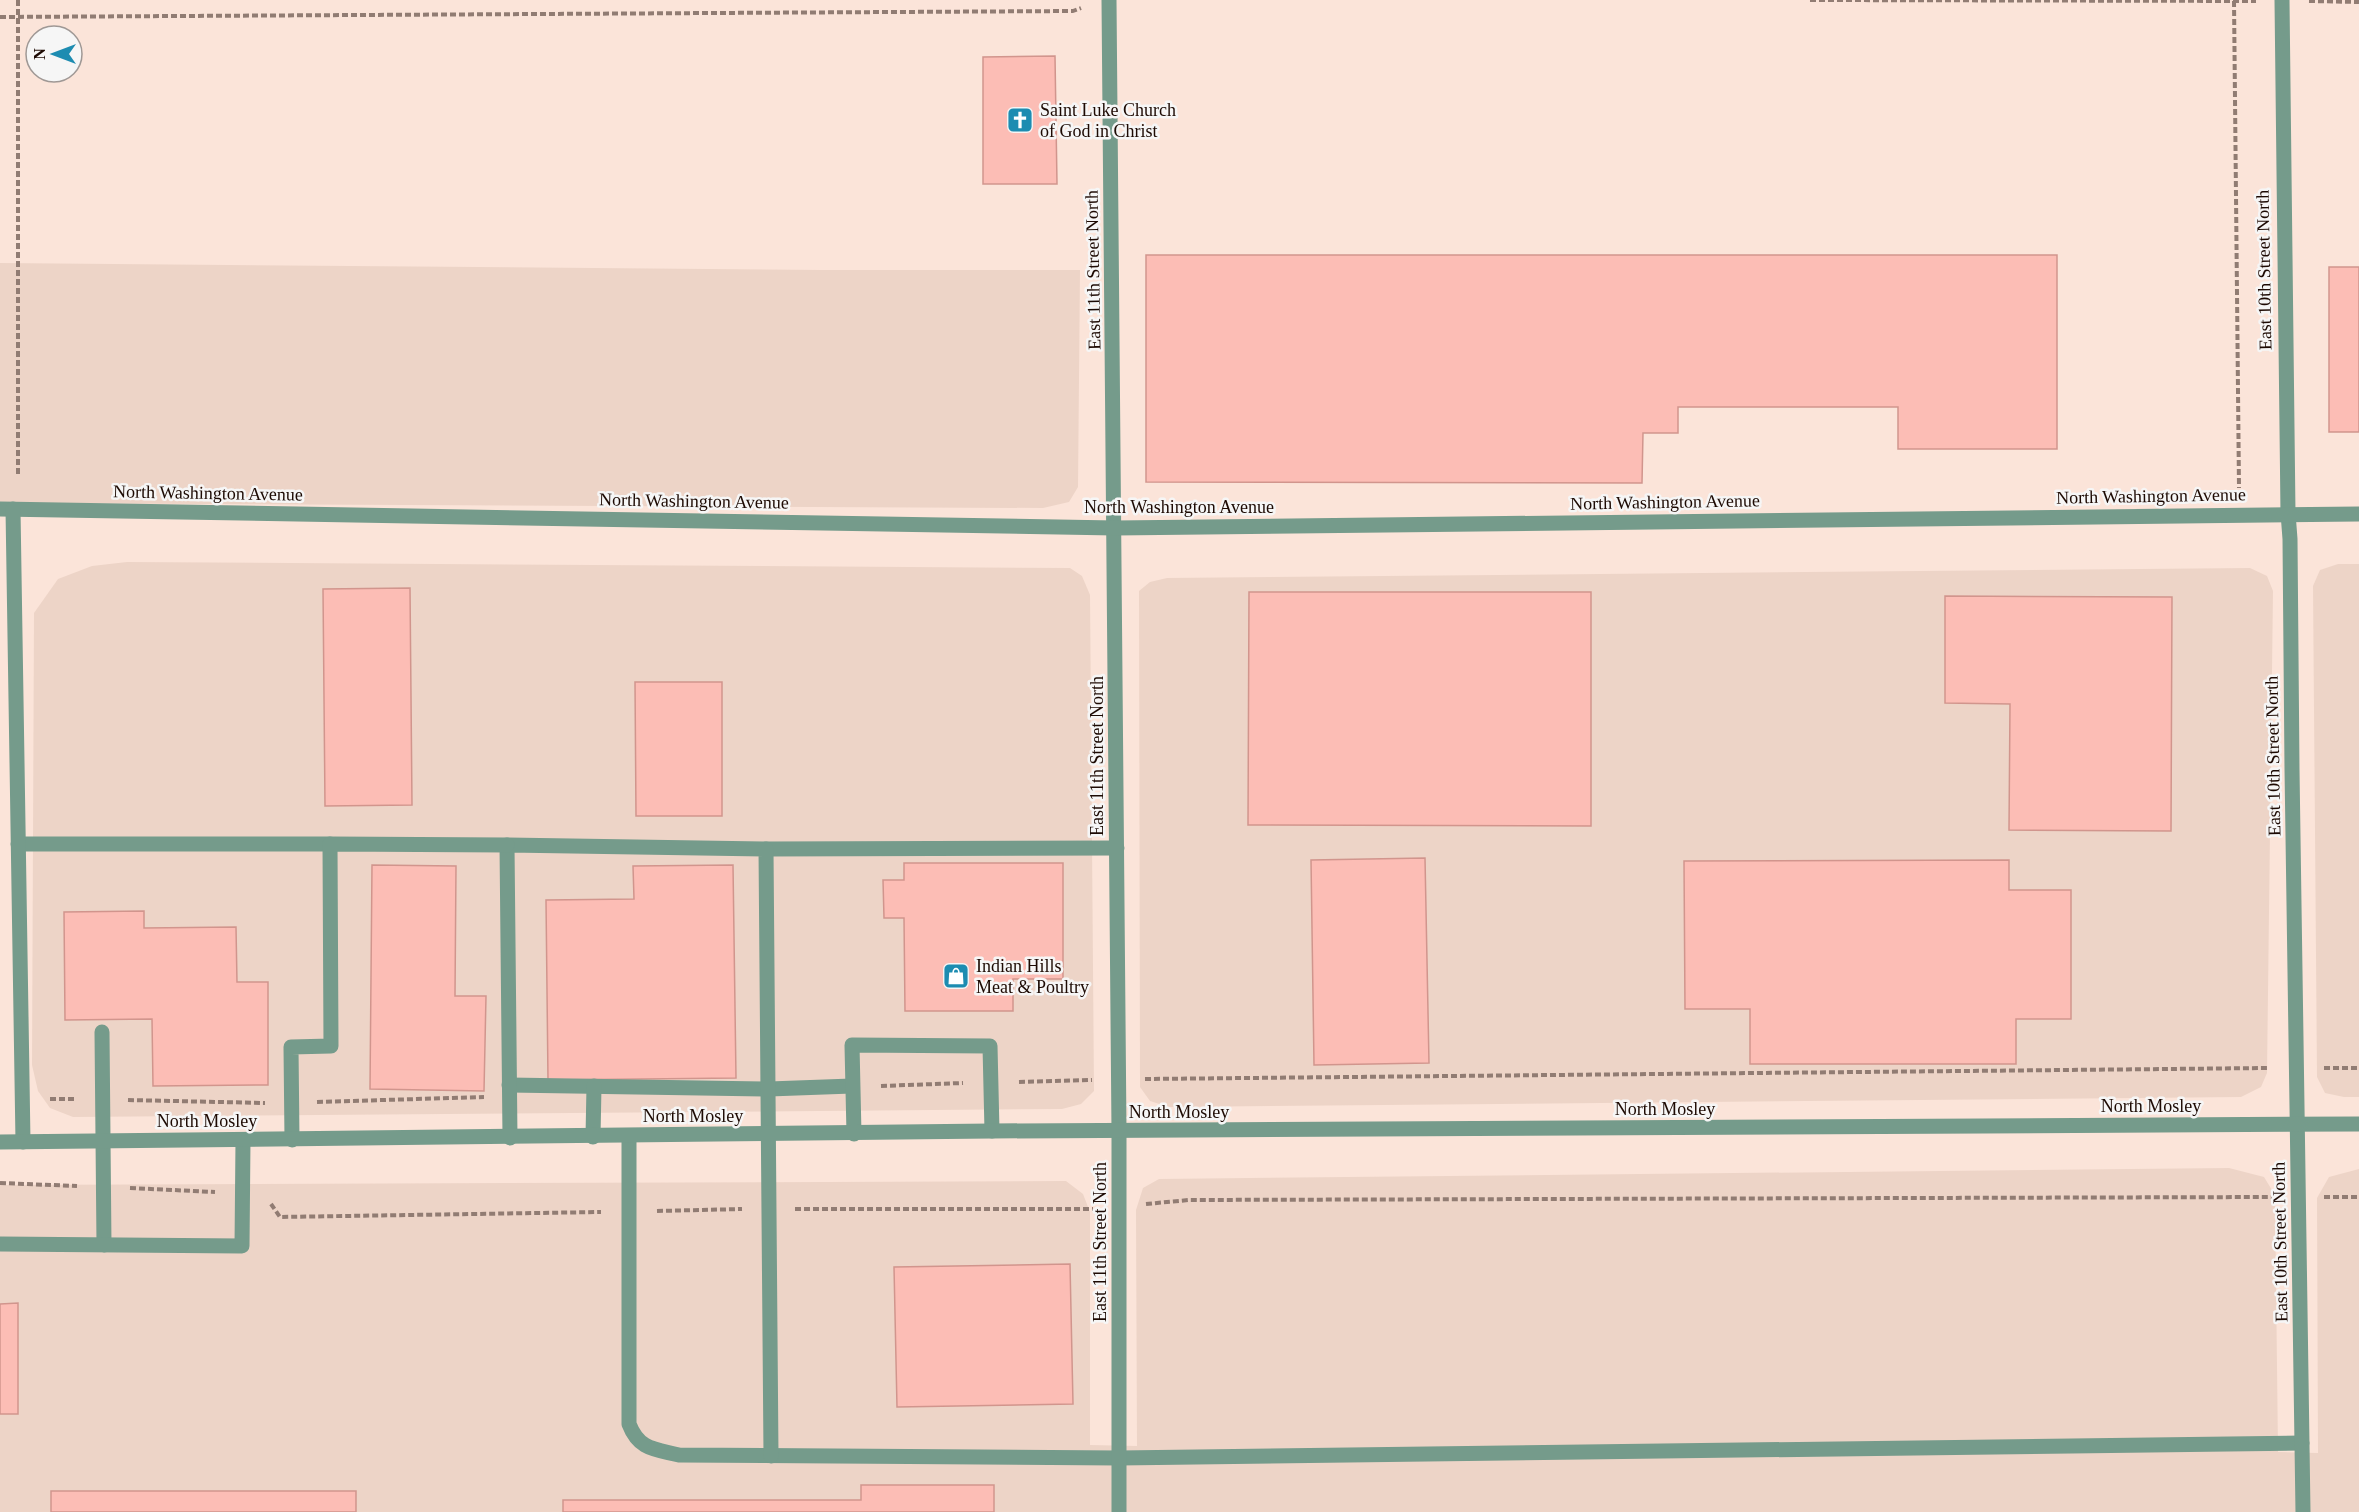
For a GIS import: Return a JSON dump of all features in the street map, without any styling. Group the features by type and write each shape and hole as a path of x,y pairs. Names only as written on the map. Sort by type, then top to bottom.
{"street":[{"name":"East 11th Street North","path":"1110,0 1119,1131 1119,1512"},
{"name":"East 10th Street North","path":"2282,1 2303,1512"},
{"name":"North Washington Avenue","path":"7,509 1114,528 2359,514"},
{"path":"7,509 18,844 23,1142"},
{"path":"18,844 507,845 766,849 1117,848"},
{"path":"292,1140 291,1047 331,1046 330,844"},
{"path":"507,845 510,1138"},
{"path":"766,849 771,1456"},
{"path":"102,1032 104,1245"},
{"path":"854,1134 852,1045 990,1046 992,1131"},
{"path":"509,1090 594,1086 769,1089 852,1086"},
{"path":"593,1137 594,1086"},
{"name":"North Mosley","path":"0,1142 992,1131 2359,1124"},
{"path":"629,1136 629,1424 634,1437 650,1448 679,1455 1119,1458 2302,1443"},
{"path":"0,1244 242,1246 243,1140"}],"path":[{"path":"18,0 18,474"},
{"path":"1810,0 2359,2"},
{"path":"2234,1 2240,492"},
{"path":"0,17 1073,11 1090,6"},
{"path":"852,1086 1118,1079 2359,1068"},
{"path":"22,1098 291,1103 509,1090"},
{"path":"0,1183 264,1193 280,1217 769,1209 1079,1210 1189,1200 2359,1197"}],"shaded area":[{"path":"0,263 1080,270 1078,487 1069,502 1043,508 0,503"},
{"path":"127,562 1070,568 1082,576 1090,595 1094,1091 1081,1104 1062,1109 73,1117 50,1108 38,1091 32,1065 34,613 58,579 92,566"},
{"path":"2338,564 2359,564 2359,1097 2325,1093 2317,1077 2313,586 2320,570"},
{"path":"2250,568 2267,576 2273,591 2267,1073 2261,1087 2241,1097 1169,1107 1150,1101 1140,1087 1139,591 1150,582 1167,578"},
{"path":"2229,1168 2264,1177 2275,1195 2278,1452 2318,1453 2317,1198 2329,1177 2359,1169 2359,1512 0,1512 0,1185 1066,1181 1083,1194 1090,1212 1090,1445 1137,1446 1136,1210 1143,1188 1159,1179"}],"building":[{"name":"Saint Luke Church of God in Christ","path":"1055,56 1057,184 983,184 983,57"},
{"path":"1146,255 2057,255 2057,449 1898,449 1898,407 1678,407 1678,433 1643,433 1642,483 1146,482"},
{"path":"2329,267 2359,267 2359,432 2329,432"},
{"path":"410,588 412,805 325,806 323,589"},
{"path":"1249,592 1591,592 1591,826 1248,825"},
{"path":"1945,596 2172,597 2171,831 2009,830 2010,704 1945,703"},
{"path":"635,682 722,682 722,816 636,816"},
{"path":"1425,858 1429,1063 1314,1065 1311,860"},
{"path":"2009,860 2009,890 2071,890 2071,1019 2016,1019 2016,1064 1750,1064 1750,1009 1685,1009 1684,861"},
{"path":"904,863 1063,863 1063,979 1013,979 1013,1011 905,1011 904,918 884,918 883,880 904,880"},
{"path":"372,865 456,866 455,996 486,996 484,1091 370,1089"},
{"path":"733,865 736,1078 548,1080 546,900 634,899 633,866"},
{"path":"144,911 144,928 236,927 237,982 268,982 268,1085 153,1086 152,1019 65,1020 64,912"},
{"path":"1070,1264 1073,1404 897,1407 894,1267"},
{"path":"18,1303 18,1414 0,1414 0,1304"},
{"path":"861,1485 994,1485 994,1512 563,1512 563,1500 861,1500"},
{"path":"51,1491 356,1491 356,1512 51,1512"}],"place":[{"name":"Saint Luke Church of God in Christ","path":"1020,120"},
{"name":"Indian Hills Meat & Poultry","path":"956,976"}]}
